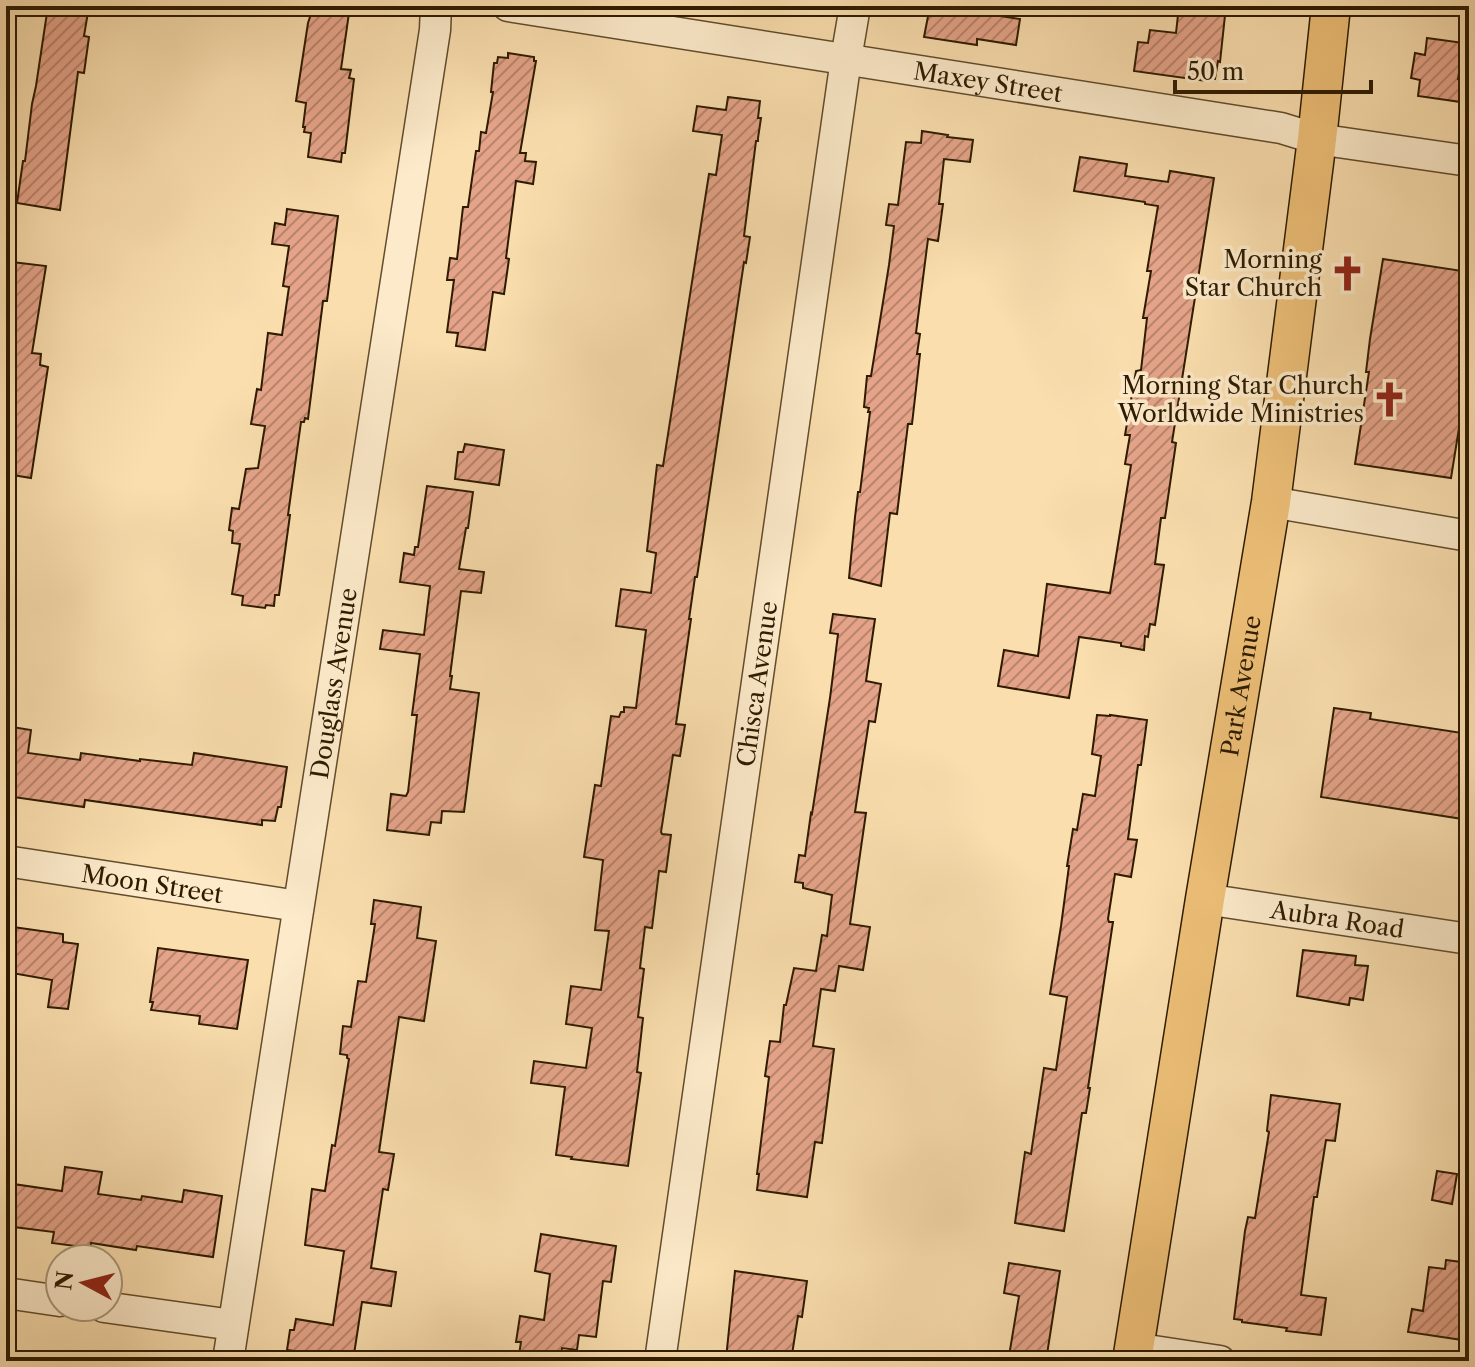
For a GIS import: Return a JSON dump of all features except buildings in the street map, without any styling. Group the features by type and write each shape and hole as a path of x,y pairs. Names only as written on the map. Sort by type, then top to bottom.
{"main road":[{"name":"Park Avenue","path":"1133,1354 1271,502 1331,6"}],"street":[{"name":"Douglass Avenue","path":"228,1361 431,61 436,6"},
{"name":"Maxey Street","path":"508,6 1281,128 1317,139 1469,161"},
{"name":"Chisca Avenue","path":"660,1361 855,6"},
{"path":"1271,502 1469,536"},
{"name":"Moon Street","path":"6,861 298,906"},
{"name":"Aubra Road","path":"1205,899 1469,939"},
{"path":"6,1293 44,1299"},
{"path":"124,1310 233,1325"},
{"path":"1133,1354 1220,1361"}],"place":[{"name":"Morning Star Church","path":"1348,273"},
{"name":"Morning Star Church Worldwide Ministries","path":"1390,399"}]}
